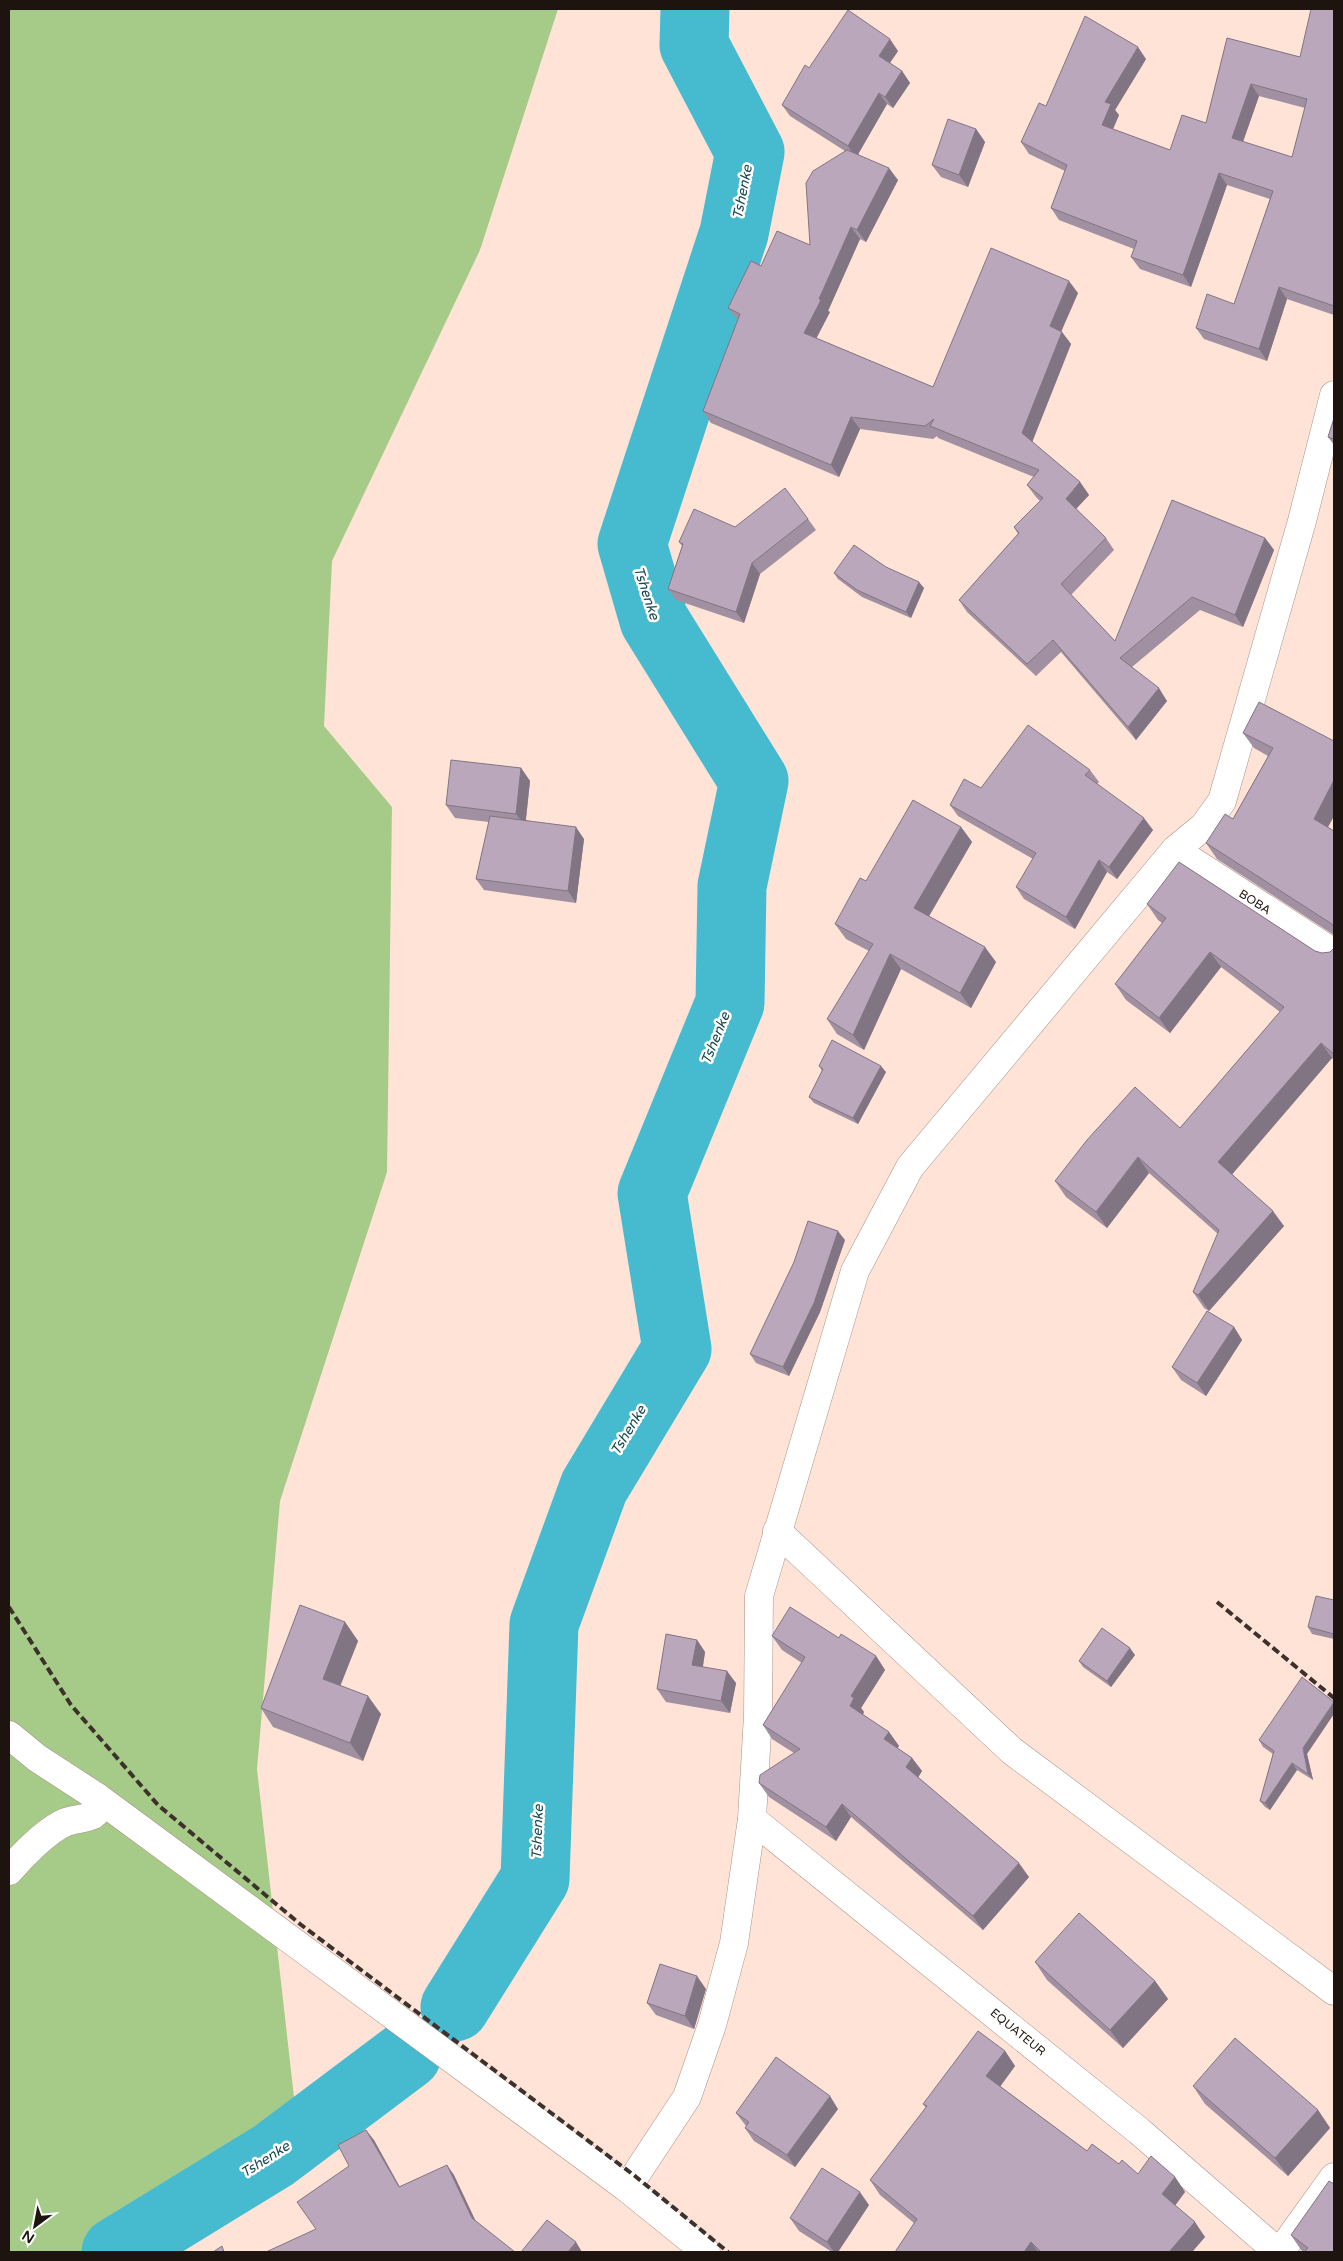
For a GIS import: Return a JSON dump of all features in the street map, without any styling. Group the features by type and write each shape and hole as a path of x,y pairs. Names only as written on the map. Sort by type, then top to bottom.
{"street":[{"path":"627,2188 687,2097 712,2025 734,1943 752,1819 758,1715 758,1596 855,1271 910,1167 1175,850 1204,826 1222,801 1302,521 1334,395"},
{"name":"BOBA","path":"1175,850 1334,953"},
{"path":"777,1531 1012,1751 1334,1991"},
{"path":"9,1735 37,1758 97,1797 627,2188 706,2252"},
{"path":"9,1871 27,1850 65,1822 93,1815 99,1803 97,1797"},
{"name":"EQUATEUR","path":"752,1819 1139,2131 1279,2252"},
{"path":"1279,2252 1334,2177"}],"green space":[{"path":"9,9 558,9 480,250 332,561 324,726 392,807 387,1172 280,1501 257,1769 296,2115 80,2252 9,2252"}],"building":[{"path":"1311,9 1334,9 1334,306 1279,287 1259,349 1196,328 1207,294 1234,304 1273,191 1219,173 1183,275 1131,257 1137,241 1051,208 1067,165 1021,142 1039,103 1046,106 1085,16 1138,47 1105,102 1111,104 1102,125 1170,150 1182,115 1206,123 1227,38 1300,57","holes":["1251,84 1307,99 1292,157 1232,138"]},
{"path":"848,10 890,39 879,56 902,71 885,97 879,93 848,146 782,105 805,65 809,68"},
{"path":"948,119 976,129 959,175 932,165"},
{"path":"847,150 889,168 857,230 851,227 819,299 821,300 804,333 933,387 991,248 1069,281 1050,326 1062,332 1022,433 1080,482 1066,499 1106,538 1061,584 1115,641 1172,500 1265,538 1235,615 1192,597 1120,658 1159,688 1128,727 1053,640 1027,664 959,600 1019,533 1014,527 1043,498 1027,485 1039,470 930,426 934,419 925,426 851,417 831,465 703,411 740,314 728,308 751,261 761,266 777,231 810,245 806,183 813,171"},
{"path":"1334,418 1334,439 1328,437"},
{"path":"785,488 808,519 752,563 736,612 668,589 683,544 679,542 694,509 735,527"},
{"path":"854,545 886,567 919,582 906,612 857,590 834,573"},
{"path":"1259,702 1334,741 1334,780 1314,819 1334,831 1334,927 1206,843 1225,814 1233,819 1273,748 1243,733"},
{"path":"1028,725 1090,770 1085,775 1144,818 1109,867 1099,860 1066,917 1016,887 1036,853 950,805 964,779 981,788"},
{"path":"451,760 521,768 516,814 446,805"},
{"path":"913,800 961,827 914,908 985,947 960,993 890,954 853,1035 827,1019 873,944 835,924 860,878 866,881"},
{"path":"490,816 576,827 568,891 476,879"},
{"path":"1179,862 1315,951 1322,953 1330,952 1334,948 1334,1054 1321,1043 1218,1162 1273,1211 1198,1295 1193,1292 1219,1230 1138,1157 1096,1212 1055,1181 1087,1140 1135,1087 1180,1128 1284,1007 1210,952 1159,1018 1115,984 1166,918 1147,904"},
{"path":"832,1040 881,1066 853,1118 809,1097 823,1069 819,1066"},
{"path":"808,1221 838,1231 814,1303 783,1367 750,1354 794,1262"},
{"path":"1207,1311 1234,1327 1197,1383 1172,1367"},
{"path":"1316,1596 1334,1600 1334,1634 1308,1627"},
{"path":"300,1605 345,1622 323,1679 368,1696 350,1743 261,1708"},
{"path":"790,1607 839,1638 841,1634 876,1656 851,1696 854,1698 850,1706 889,1732 884,1739 912,1758 906,1767 1019,1863 973,1916 842,1804 826,1827 759,1783 760,1775 800,1749 763,1725 805,1657 772,1636"},
{"path":"1102,1628 1130,1648 1107,1681 1079,1661"},
{"path":"666,1634 697,1640 692,1665 727,1671 721,1701 657,1689"},
{"path":"1302,1677 1334,1702 1303,1748 1308,1774 1292,1763 1265,1803 1260,1801 1274,1751 1259,1740"},
{"path":"1079,1913 1155,1981 1110,2030 1035,1962"},
{"path":"660,1964 697,1976 685,2016 647,2003"},
{"path":"978,2031 1005,2051 986,2076 1087,2151 1092,2144 1119,2164 1122,2160 1138,2174 1151,2156 1175,2177 1162,2194 1195,2222 1169,2252 1041,2252 1031,2242 1024,2252 895,2252 917,2219 870,2180 927,2106 923,2104"},
{"path":"1235,2038 1318,2110 1275,2158 1193,2086"},
{"path":"776,2057 830,2096 787,2155 745,2128 749,2122 736,2113"},
{"path":"366,2130 399,2187 447,2165 472,2218 515,2252 266,2252 316,2229 297,2202 349,2166 338,2145"},
{"path":"822,2168 860,2192 827,2242 790,2218"},
{"path":"1329,2181 1334,2184 1334,2252 1304,2252 1308,2248 1291,2235"},
{"path":"547,2220 576,2242 568,2252 521,2252"},
{"path":"222,2246 224,2252 213,2252"}],"waterway":[{"name":"Tshenke","path":"455,2007 535,1879 544,1624 594,1487 677,1349 652,1193 730,1003 732,886 754,781 654,620 632,544 734,233 750,152 694,45 695,9"},
{"name":"Tshenke","path":"116,2252 274,2155 407,2055"}],"railway":[{"path":"1217,1602 1334,1698"},
{"path":"9,1607 71,1705 158,1805 300,1924 635,2176 728,2252"}]}
